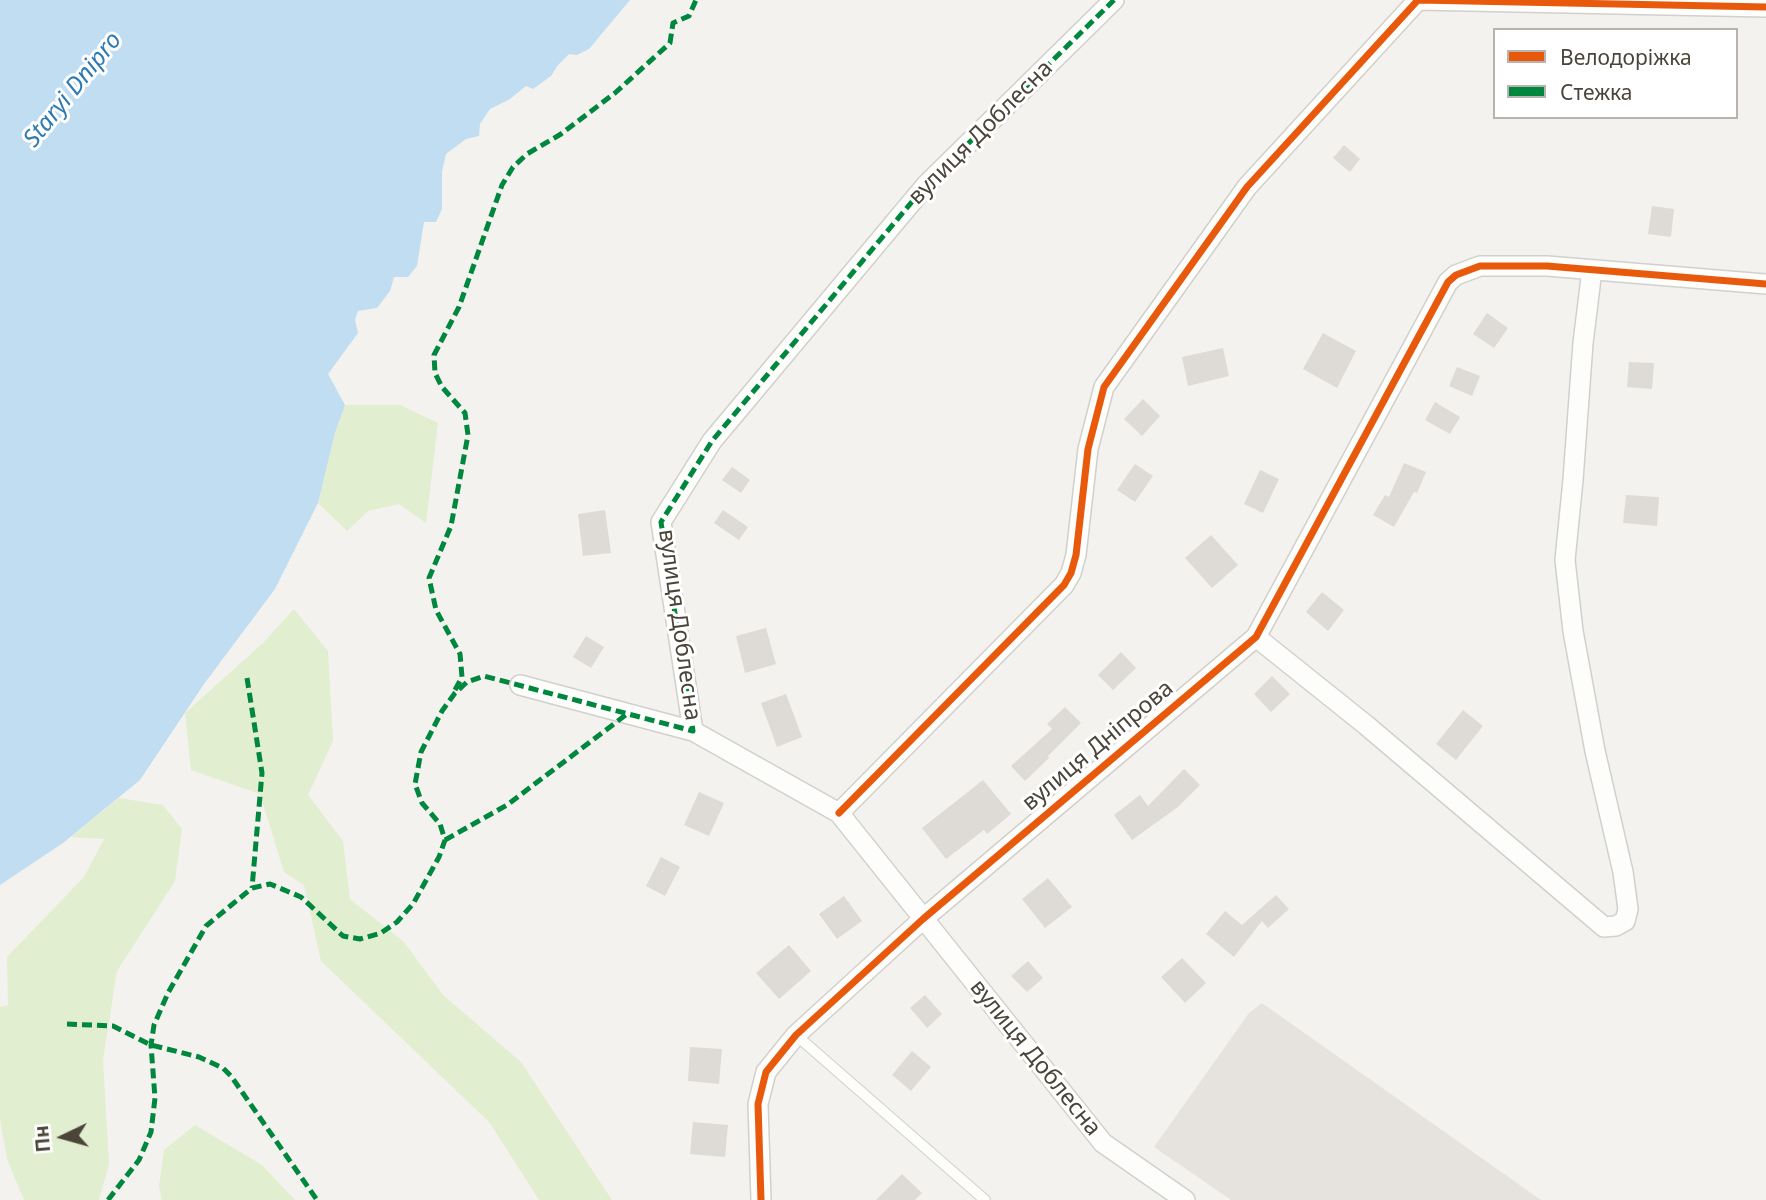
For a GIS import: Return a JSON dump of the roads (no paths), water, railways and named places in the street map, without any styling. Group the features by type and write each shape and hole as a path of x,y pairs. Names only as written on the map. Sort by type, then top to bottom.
{"street":[{"name":"вулиця Доблесна","path":"1114,0 926,185 712,441 661,522 693,731 839,813 1103,1143 1185,1200"},
{"path":"839,813 1064,586 1076,555 1088,449 1104,387 1247,187 1418,0 1766,7"},
{"name":"вулиця Дніпрова","path":"761,1200 758,1104 766,1072 796,1035 923,919 1256,637 1448,282 1456,275 1480,267 1547,266 1592,270"},
{"path":"1256,637 1366,725 1604,927 1616,926 1625,921 1628,909 1623,872 1595,751 1573,631 1565,560 1583,343 1592,270 1766,284"},
{"path":"520,685 693,731"}],"lane":[{"path":"796,1035 985,1200"}],"water":[{"name":"Staryi Dnipro","path":"0,0 630,0 589,49 577,55 569,54 551,76 533,89 526,86 510,99 490,109 480,124 479,136 466,139 446,154 442,172 442,209 436,222 424,222 417,266 408,277 394,277 390,291 377,308 358,311 355,320 358,333 328,374 345,405 335,433 318,503 275,589 204,684 140,780 63,843 0,885"}]}
